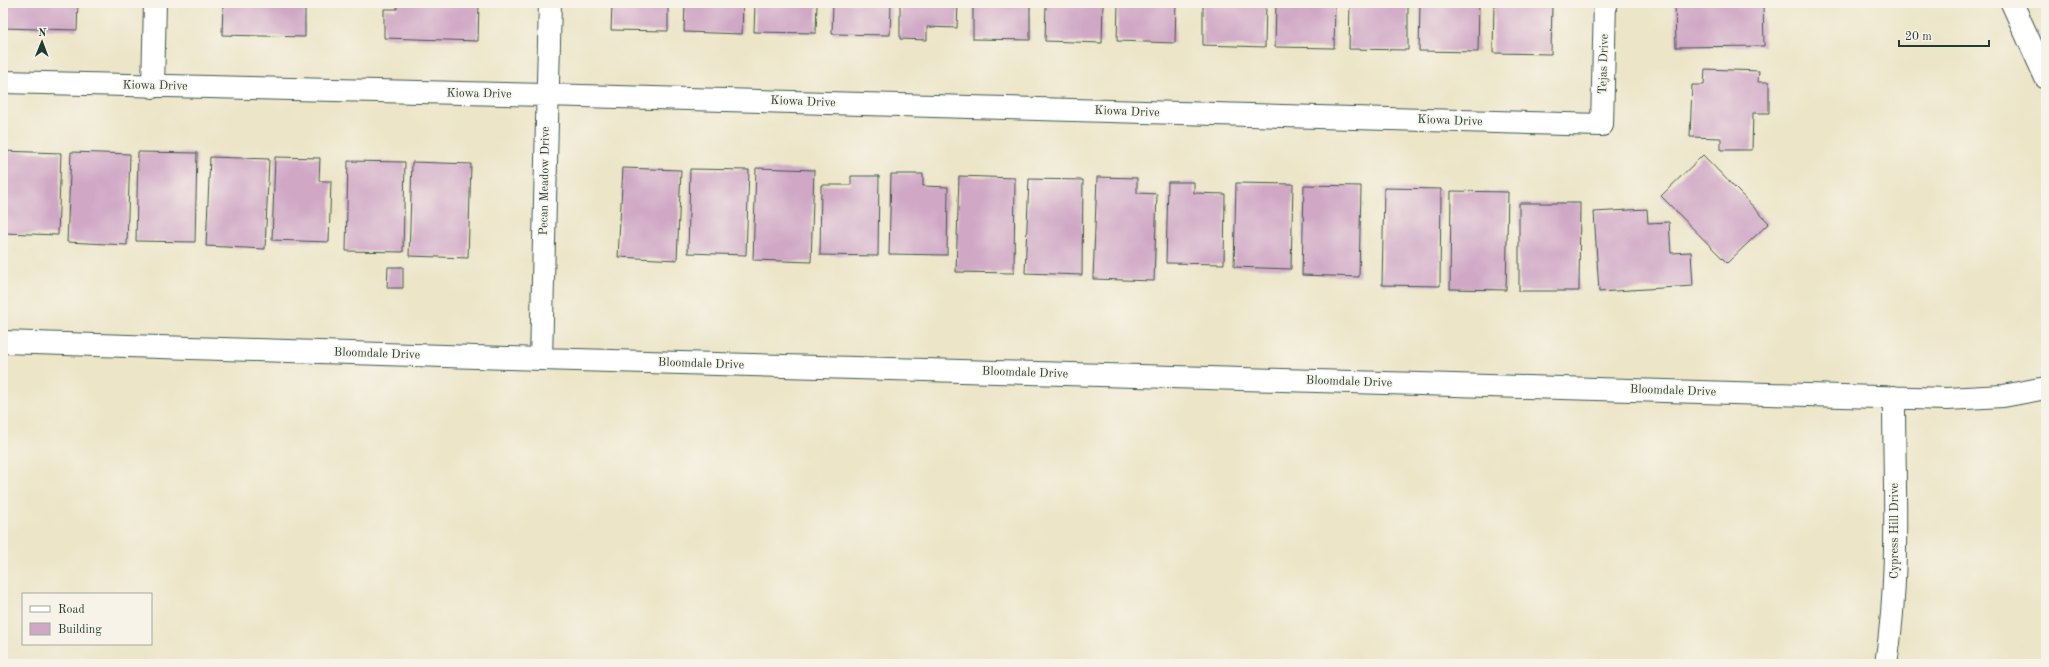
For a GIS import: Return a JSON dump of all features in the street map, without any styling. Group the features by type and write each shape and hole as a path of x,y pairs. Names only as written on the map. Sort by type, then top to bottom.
{"street":[{"path":"152,87 155,3"},
{"name":"Pecan Meadow Drive","path":"541,359 546,95 550,3"},
{"name":"Tejas Drive","path":"1602,125 1605,3"},
{"path":"2012,3 2046,78"},
{"name":"Kiowa Drive","path":"3,82 152,87 546,95 1602,125"},
{"name":"Bloomdale Drive","path":"3,342 541,359 1974,399 2010,395 2046,388"},
{"name":"Cypress Hill Drive","path":"1886,664 1894,609 1894,397"}],"building":[{"path":"3,3 78,3 77,30 3,28"},
{"path":"223,3 305,3 305,37 222,35"},
{"path":"397,3 479,3 478,41 384,38 384,9 397,9"},
{"path":"612,3 668,3 668,31 611,30"},
{"path":"685,3 743,3 742,34 684,32"},
{"path":"755,3 817,3 816,33 754,32"},
{"path":"833,3 891,3 890,35 832,34"},
{"path":"900,3 958,3 957,28 927,27 927,40 900,39"},
{"path":"973,3 1030,3 1030,40 973,39"},
{"path":"1046,3 1103,3 1102,43 1045,41"},
{"path":"1118,3 1176,3 1175,43 1117,41"},
{"path":"1203,3 1266,3 1265,47 1203,45"},
{"path":"1276,3 1335,3 1334,48 1275,47"},
{"path":"1350,3 1408,3 1408,50 1349,49"},
{"path":"1420,3 1479,3 1478,52 1419,51"},
{"path":"1494,3 1552,3 1551,54 1493,53"},
{"path":"1675,3 1763,3 1764,46 1676,47"},
{"path":"1705,69 1759,71 1758,82 1769,82 1769,113 1753,113 1752,150 1721,150 1721,138 1690,137 1692,85 1704,85"},
{"path":"3,151 61,153 58,235 3,233"},
{"path":"71,152 130,154 127,245 67,242"},
{"path":"138,152 197,153 195,242 136,241"},
{"path":"1703,155 1769,223 1727,263 1661,196"},
{"path":"210,157 269,159 265,249 206,246"},
{"path":"275,157 320,158 319,181 331,181 329,242 272,240"},
{"path":"348,161 405,162 403,252 346,251"},
{"path":"412,162 471,164 468,258 409,256"},
{"path":"623,168 681,170 677,260 618,257"},
{"path":"756,168 814,170 811,262 753,260"},
{"path":"690,169 749,170 746,255 688,253"},
{"path":"891,174 923,174 923,186 948,187 947,255 889,254"},
{"path":"851,176 879,176 878,256 820,255 821,185 851,185"},
{"path":"959,176 1015,178 1014,273 956,272"},
{"path":"1097,177 1137,178 1137,193 1157,194 1154,281 1093,279"},
{"path":"1029,179 1083,180 1082,275 1025,273"},
{"path":"1168,182 1194,182 1194,193 1225,194 1224,264 1166,263"},
{"path":"1236,183 1293,184 1291,269 1234,267"},
{"path":"1304,185 1361,186 1359,277 1302,275"},
{"path":"1384,188 1441,189 1440,286 1382,285"},
{"path":"1451,191 1508,192 1506,290 1450,289"},
{"path":"1519,203 1580,203 1579,291 1519,291"},
{"path":"1647,209 1648,223 1669,222 1671,253 1691,252 1693,286 1599,292 1594,212"},
{"path":"388,267 403,267 403,288 387,288"}]}
